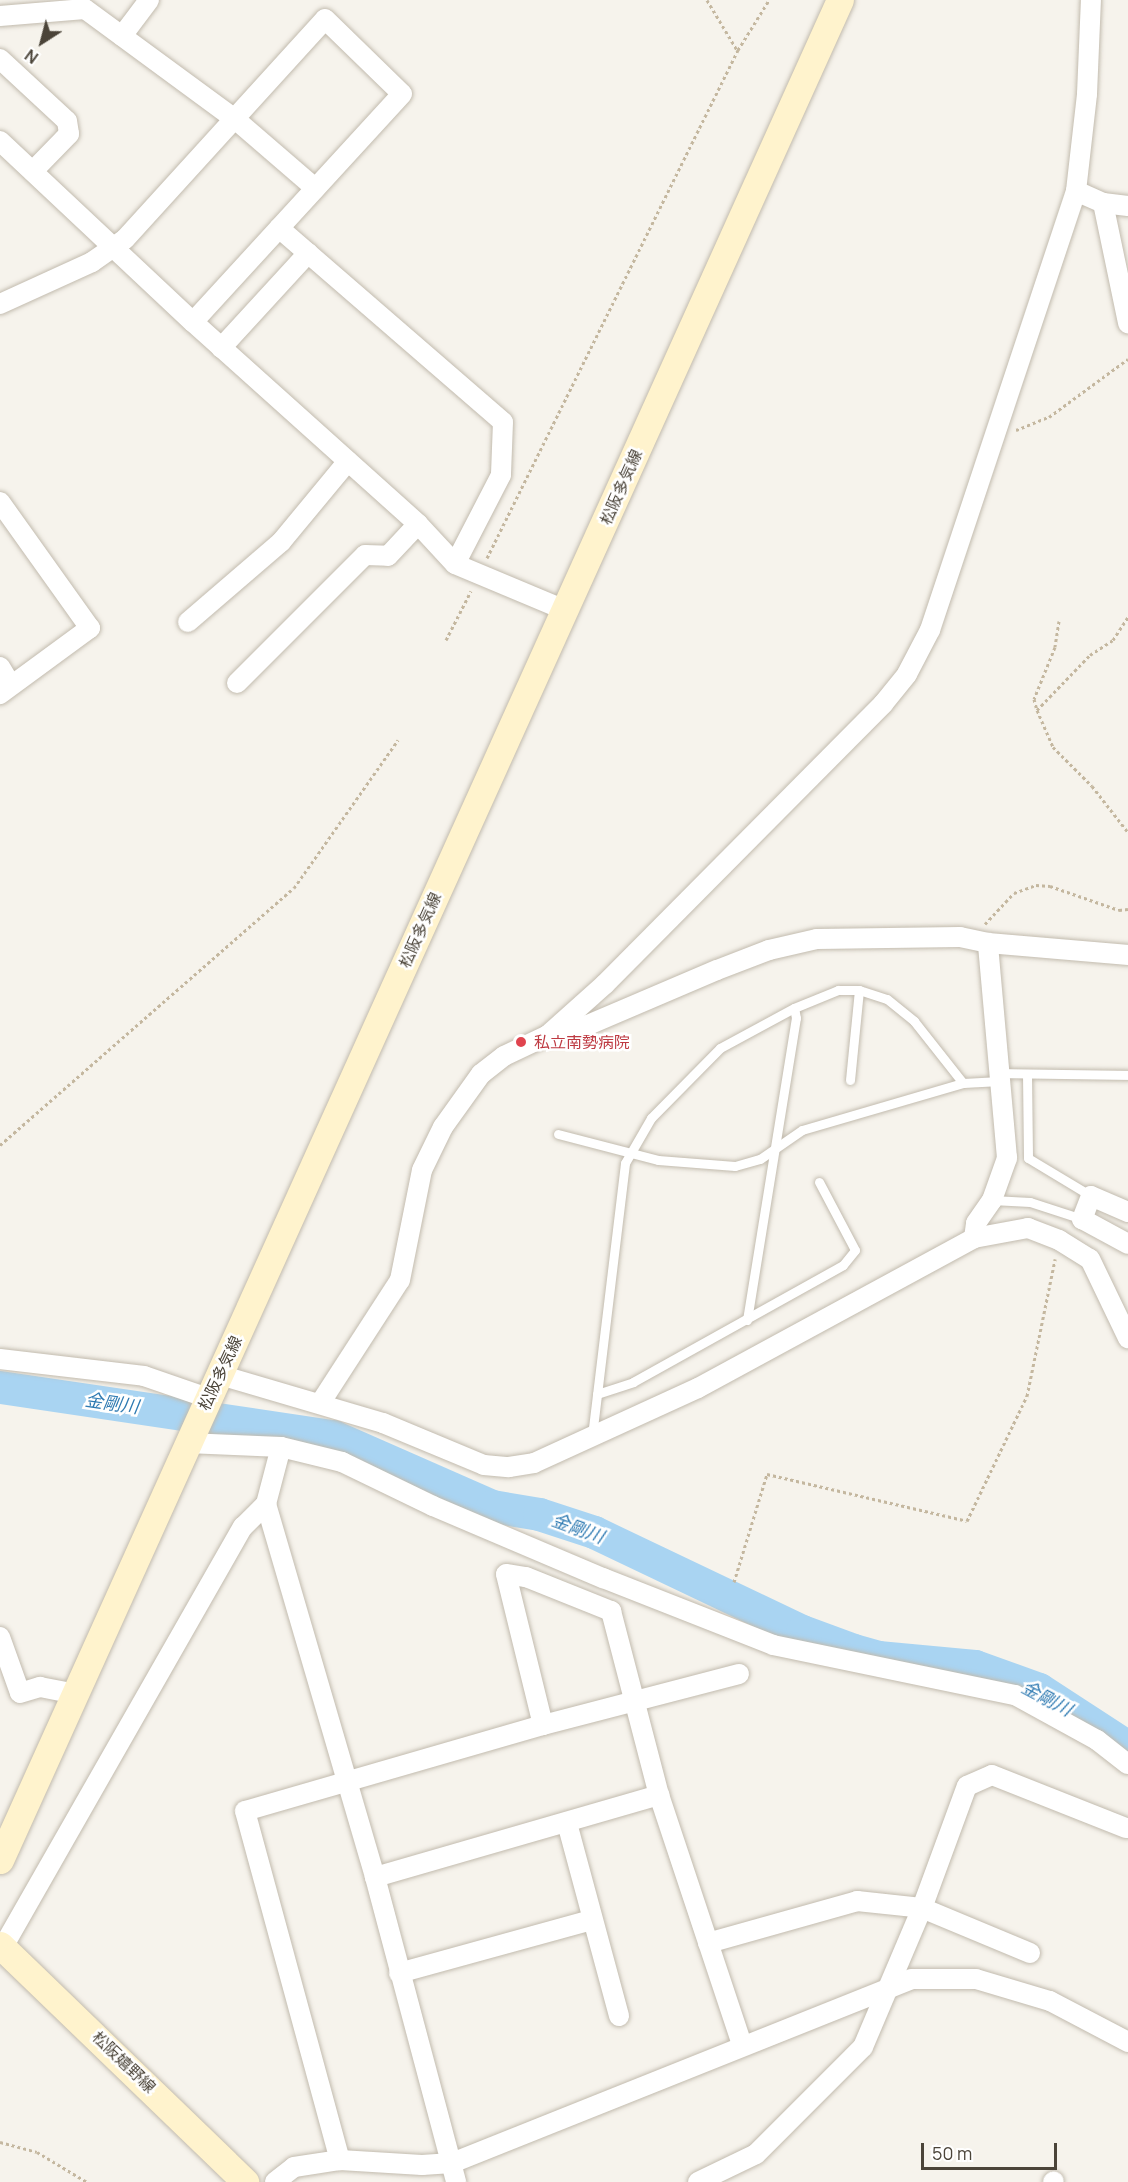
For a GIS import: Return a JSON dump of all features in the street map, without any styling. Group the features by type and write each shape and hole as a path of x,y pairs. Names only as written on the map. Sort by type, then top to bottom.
{"main road":[{"name":"松阪多気線","path":"0,1860 840,0"},
{"name":"松阪嬉野線","path":"1,1946 244,2182"}],"street":[{"path":"122,36 148,0"},
{"path":"548,1035 605,984 883,704 907,674 930,630 1076,191 1086,94 1090,0"},
{"path":"0,16 85,9 235,119 315,188"},
{"path":"0,304 113,249 325,19 402,94 193,322"},
{"path":"0,59 67,121 69,134 33,171"},
{"path":"0,141 221,348 418,524 455,564 565,610"},
{"path":"1076,191 1103,203 1128,206"},
{"path":"1103,203 1128,323"},
{"path":"279,228 503,422 501,476 455,564"},
{"path":"221,348 308,253"},
{"path":"188,622 281,542 348,461"},
{"path":"0,502 90,628 6,689 0,667"},
{"path":"237,683 365,555 388,556 418,524"},
{"path":"321,1402 400,1280 422,1170 443,1127 481,1074 504,1056 548,1035 588,1025 769,950 817,939 960,937 988,943 1128,955"},
{"path":"974,1238 976,1223 992,1200 1006,1158 988,943"},
{"path":"1128,1212 1091,1196 1082,1219 1128,1244"},
{"path":"0,1359 144,1376 211,1393 321,1402 484,1464 509,1467 534,1463 708,1383 974,1238 1028,1228 1059,1240 1089,1259 1128,1338"},
{"path":"190,1438 281,1447 342,1462 433,1506 603,1578 774,1645 1015,1695 1097,1740 1128,1764"},
{"path":"1,1946 243,1527 266,1504 281,1447"},
{"path":"266,1504 375,1877 454,2172"},
{"path":"543,1725 506,1574 526,1577 611,1611 659,1795 742,2044"},
{"path":"0,1636 20,1693 40,1687 75,1694"},
{"path":"340,2160 245,1811 543,1725 636,1703 739,1674"},
{"path":"698,2182 756,2154 863,2047 922,1908 967,1786 992,1775 1126,1828"},
{"path":"375,1877 659,1795"},
{"path":"567,1823 591,1920 620,2016"},
{"path":"708,1943 857,1901 922,1908 1030,1953"},
{"path":"399,1973 591,1920"},
{"path":"275,2182 294,2167 340,2160 422,2165 454,2172 742,2044 888,1989 911,1978 976,1979 1050,2001 1128,2042"}],"lane":[{"path":"592,1438 625,1163 651,1118 720,1048 794,1008 838,990 859,990 887,999 914,1021 963,1083"},
{"path":"850,1080 859,990"},
{"path":"747,1320 796,1018 794,1008"},
{"path":"1027,1074 1028,1158 1091,1196"},
{"path":"558,1134 658,1160 735,1166 760,1159 802,1130 963,1083 1027,1074 1128,1075"},
{"path":"597,1394 633,1382 843,1265 855,1250 819,1182"},
{"path":"992,1200 1030,1202 1082,1219"}],"path":[{"path":"707,0 738,50"},
{"path":"446,640 738,50 769,0"},
{"path":"992,440 1048,417 1128,359"},
{"path":"1037,710 1090,655 1113,640 1128,616"},
{"path":"1059,621 1055,647 1034,699 1037,710 1053,747 1092,786 1128,832"},
{"path":"0,1145 294,888 398,740"},
{"path":"960,937 985,924 1014,892 1036,885 1050,886 1119,910 1128,909"},
{"path":"734,1582 767,1474 967,1521 1027,1396 1059,1240"},
{"path":"0,2142 37,2152 87,2182"}],"waterway":[{"name":"金剛川","path":"0,1387 333,1436 492,1506 539,1514 594,1532 802,1631 854,1650 878,1657 975,1666 1039,1689 1128,1747"}],"place":[{"name":"私立南勢病院","path":"521,1042"}]}
